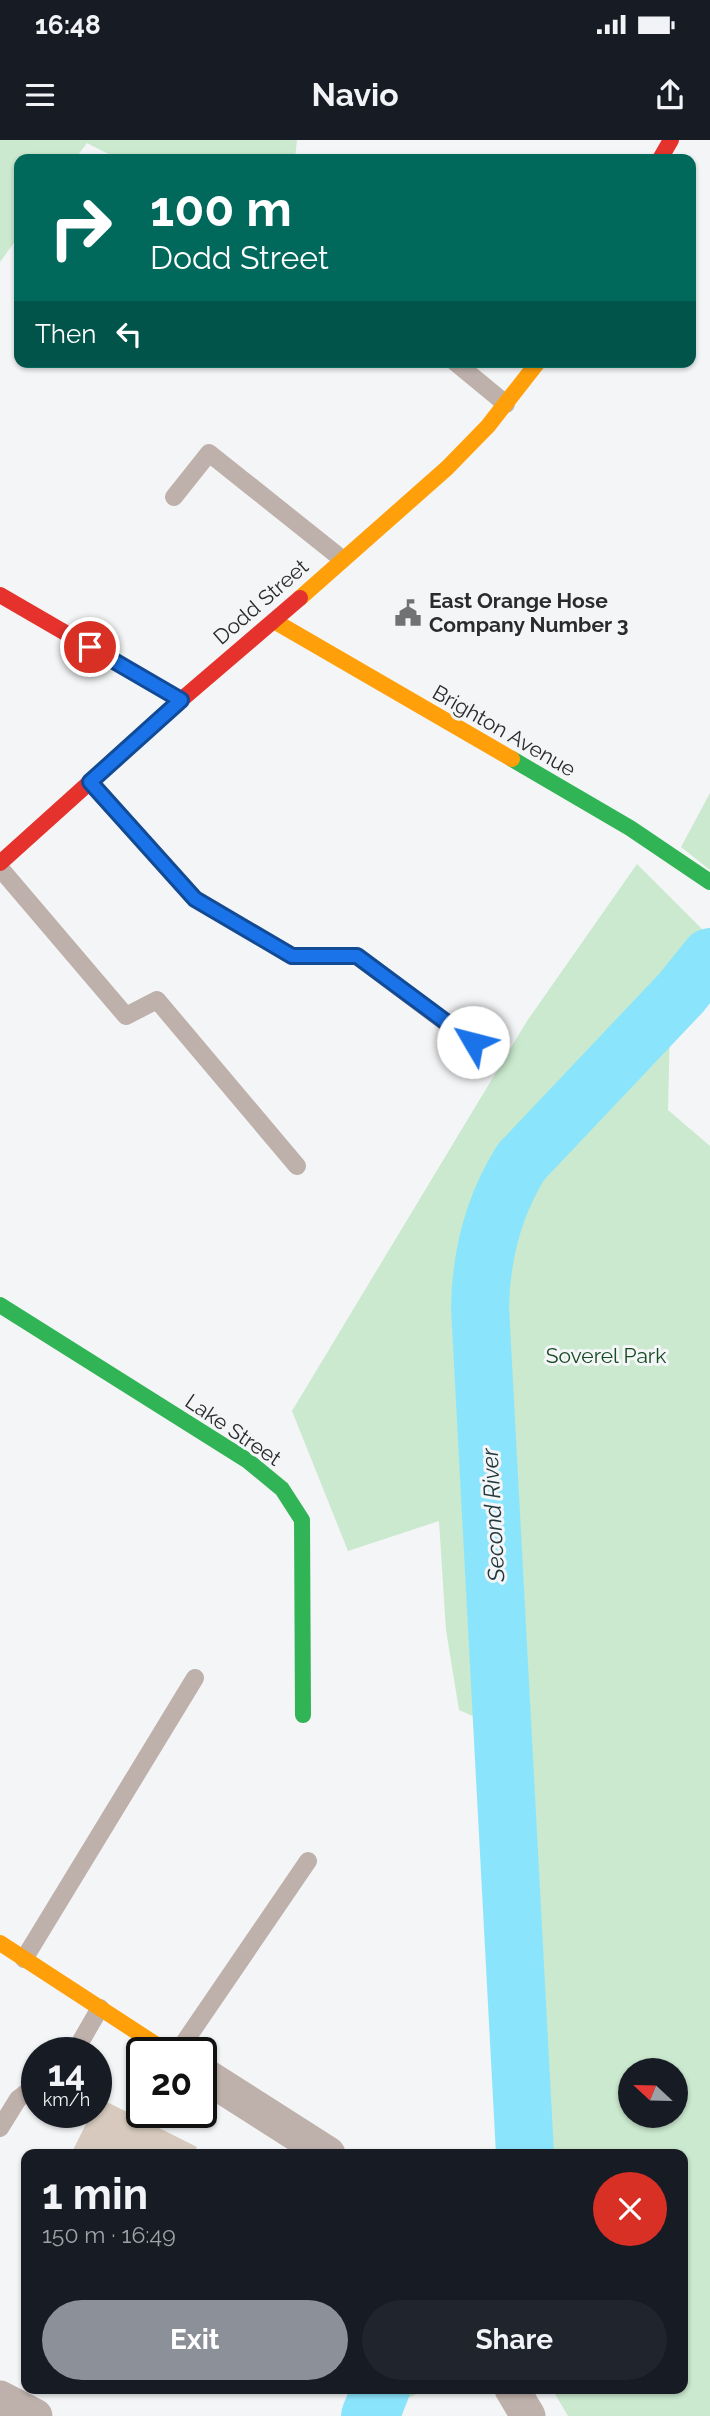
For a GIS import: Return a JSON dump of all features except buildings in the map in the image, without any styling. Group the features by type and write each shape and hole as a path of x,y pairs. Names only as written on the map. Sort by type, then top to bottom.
{"street":[{"name":"Dodd Street","path":"0,866 181,700 447,468 488,426 533,368"},
{"path":"0,595 181,700"},
{"name":"Brighton Avenue","path":"274,621 630,828 710,882"},
{"name":"Lake Street","path":"0,1305 248,1461 282,1489 302,1520 303,1715"},
{"path":"0,1944 144,2037"},
{"path":"217,2083 320,2149"},
{"path":"515,2394 528,2416"},
{"path":"0,2398 35,2416"}],"lane":[{"path":"462,368 506,404"},
{"path":"174,497 209,453 342,559"},
{"path":"90,782 195,899 292,956 357,956 473,1042"},
{"path":"0,866 126,1016 157,1000 297,1166"},
{"path":"24,1959 195,1678"},
{"path":"188,2037 308,1861"},
{"path":"83,2037 100,2008"},
{"path":"0,2128 21,2097"}],"green space":[{"path":"0,140 297,140 296,154 108,154 87,143 79,154 14,154 14,243 0,262"},
{"path":"710,793 710,870 681,847"},
{"name":"Soverel Park","path":"637,864 710,937 710,970 670,1026 668,1110 710,1146 710,2416 568,2416 555,2394 688,2394 688,2149 541,2149 520,1737 459,1710 446,1630 439,1521 348,1551 292,1411 527,1021"},
{"path":"350,2394 416,2394 406,2399 402,2416 342,2416"}],"waterway":[{"name":"Second River","path":"525,2149 480,1307 483,1268 496,1214 521,1162 681,993 710,957"},
{"name":"Second River","path":"370,2416 379,2394"}],"traffic: fast":[{"path":"512,759 630,828 710,882"},
{"path":"0,1305 248,1461 282,1489 302,1520 303,1715"}],"traffic: slow":[{"path":"300,598 447,468 488,426 533,368"},
{"path":"274,621 512,759"},
{"path":"0,1943 144,2037"}],"traffic: jam":[{"path":"663,154 671,140"},
{"path":"0,595 181,700"},
{"path":"0,863 181,700 300,598"}],"place":[{"name":"East Orange Hose Company Number 3","path":"408,613"}],"route":[{"path":"90,647 181,700 90,782 195,899 292,956 357,956 473,1042"}]}
